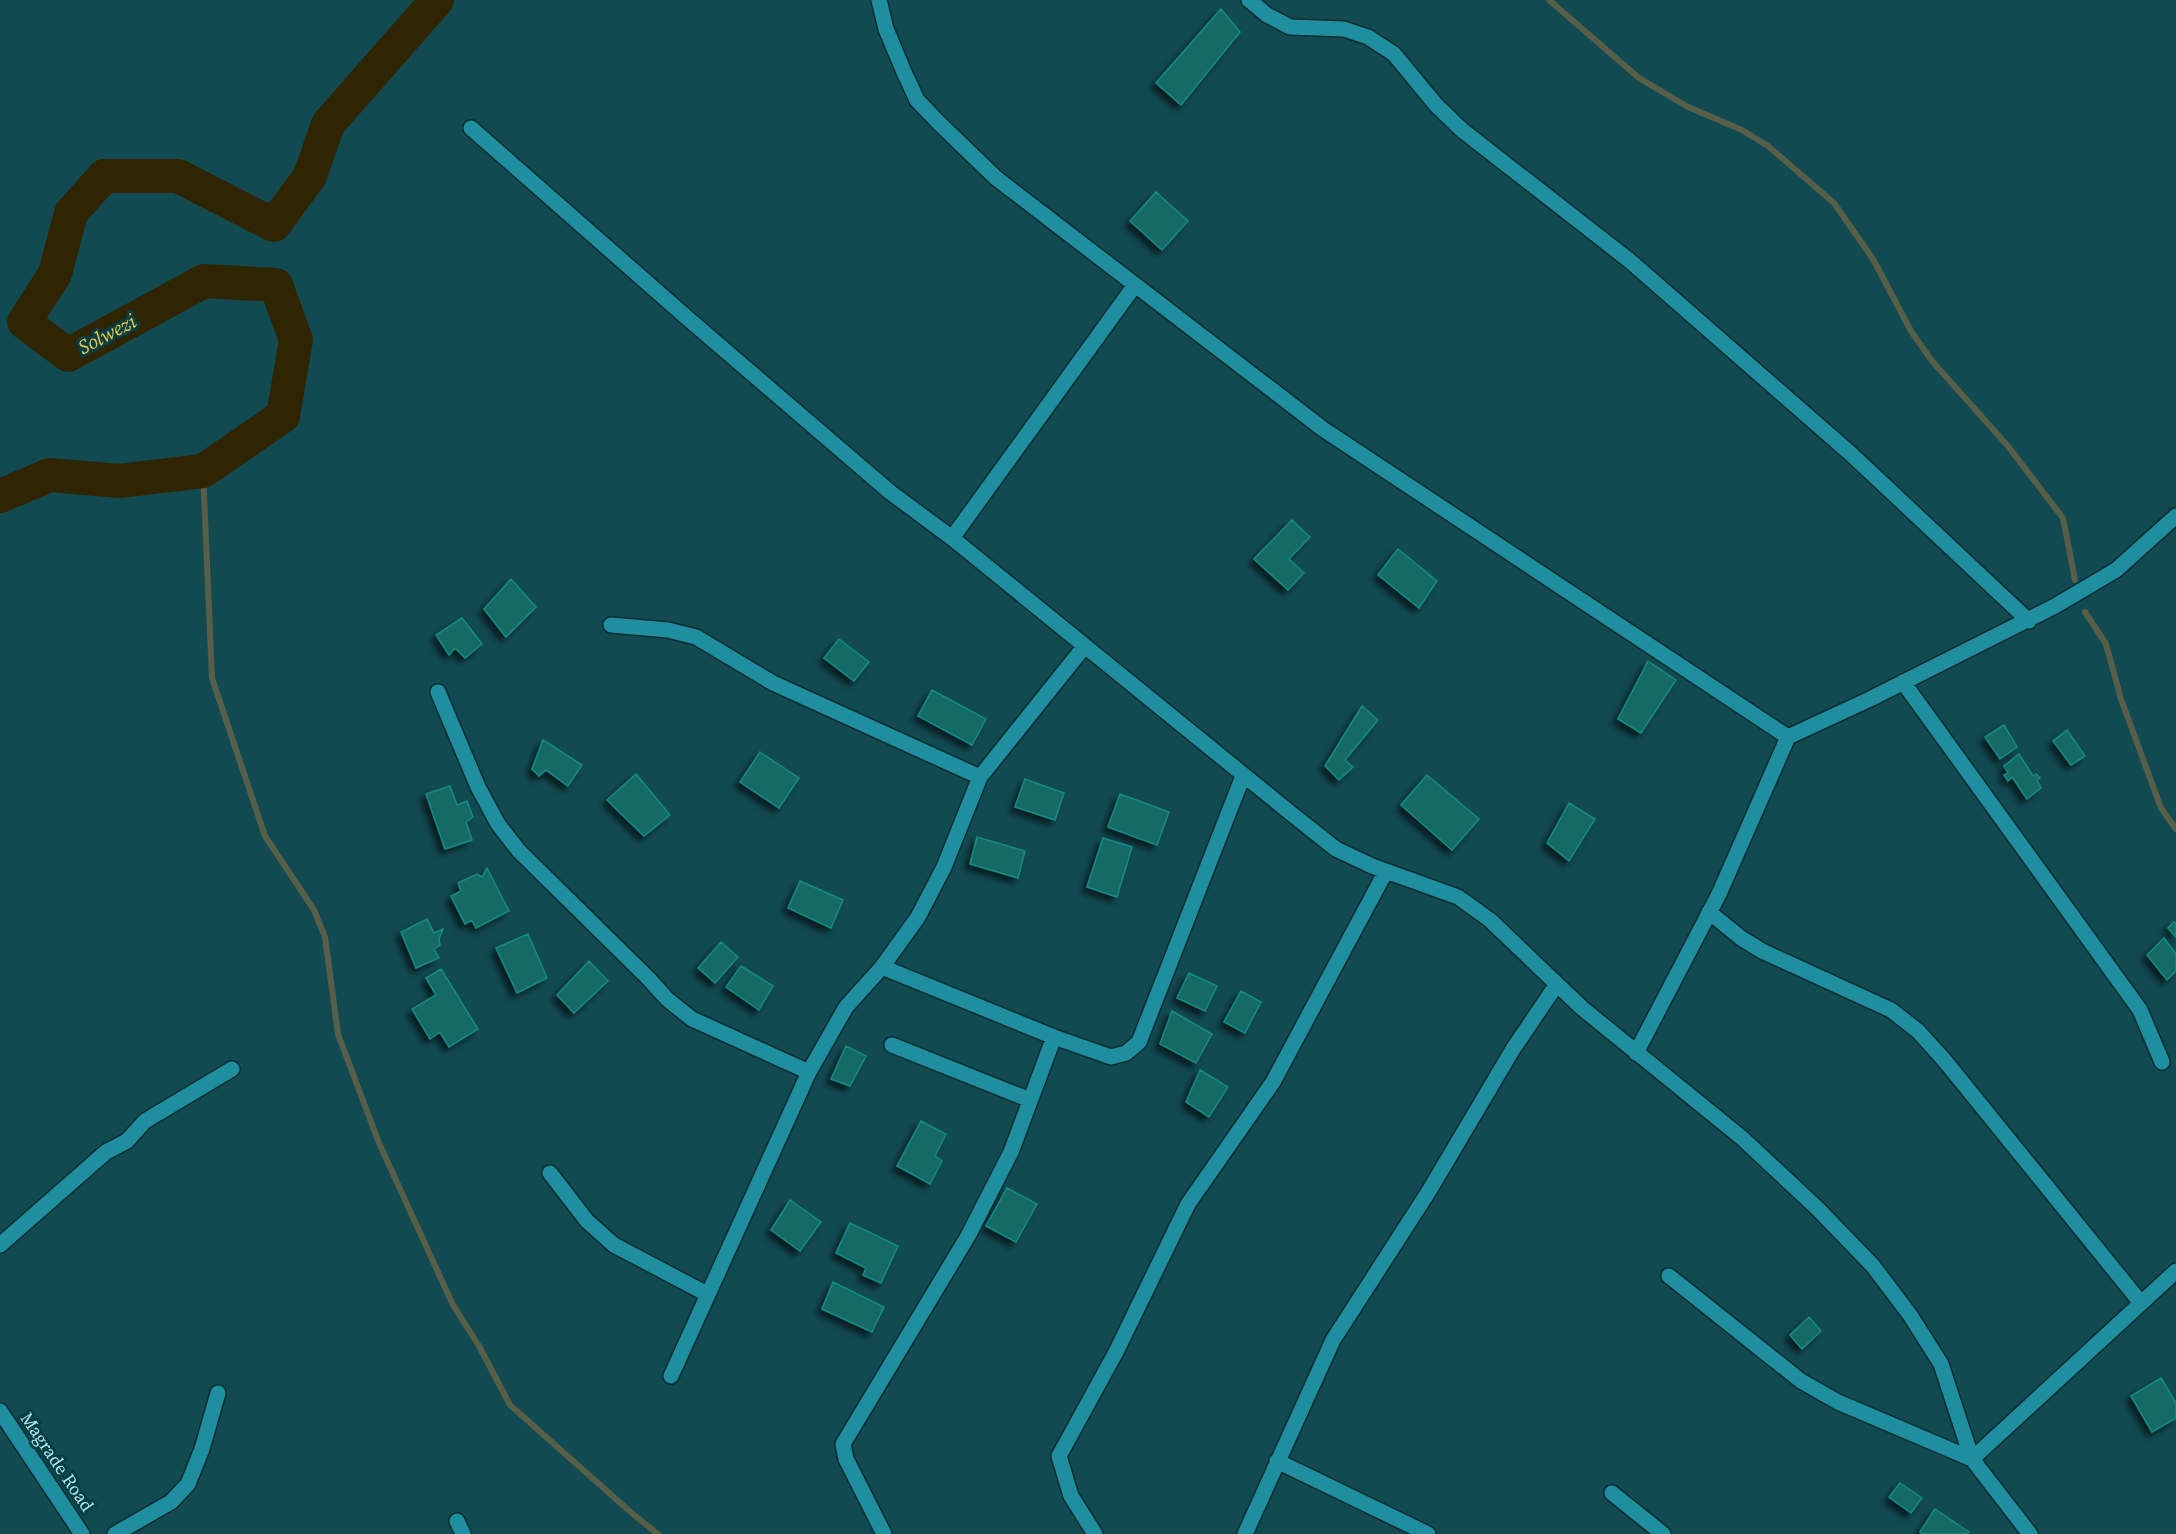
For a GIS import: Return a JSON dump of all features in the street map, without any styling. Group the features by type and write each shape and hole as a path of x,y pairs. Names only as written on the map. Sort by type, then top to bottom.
{"street":[{"path":"879,0 886,29 918,100 996,178 1323,429 1788,737"},
{"path":"1249,0 1267,15 1290,27 1344,29 1368,37 1394,54 1436,105 1462,130 1630,261 1851,454 2029,621"},
{"path":"471,128 684,316 890,492 952,538 1243,776 1336,849 1386,871 1458,897 1490,920 1582,1008 1742,1138 1818,1209 1873,1266 1910,1315 1941,1364 1972,1459 2030,1534"},
{"path":"952,538 1135,285"},
{"path":"1636,1053 1709,912 1788,737 2029,621 2116,570 2176,516"},
{"path":"611,625 668,630 696,637 773,683 980,777"},
{"path":"671,1376 809,1072 846,1007 882,967 918,917 944,867 980,777 1084,647"},
{"path":"1904,682 2140,1010 2162,1062"},
{"path":"438,692 478,787 498,824 519,851 648,978 666,999 692,1019 809,1072"},
{"path":"882,967 1111,1058 1126,1053 1139,1042 1243,776"},
{"path":"1095,1534 1071,1496 1059,1456 1116,1352 1188,1204 1273,1082 1386,871"},
{"path":"1709,912 1740,939 1891,1010 1918,1031 1945,1061 2141,1303"},
{"path":"1245,1534 1333,1340 1429,1191 1513,1049 1557,984"},
{"path":"884,1534 846,1460 843,1444 968,1236 1011,1152 1054,1037"},
{"path":"892,1045 1030,1100"},
{"path":"0,1245 106,1152 127,1141 145,1121 232,1069"},
{"path":"550,1173 587,1221 614,1245 707,1294"},
{"path":"1972,1459 2176,1271"},
{"path":"1669,1276 1801,1381 1838,1402 1972,1459"},
{"path":"115,1534 171,1502 188,1484 202,1449 218,1393"},
{"name":"Magrade Road","path":"0,1411 82,1534"},
{"path":"1278,1461 1428,1534"},
{"path":"1612,1493 1663,1534"}],"building":[{"path":"1221,9 1240,32 1181,105 1156,83"},
{"path":"1156,192 1188,221 1162,250 1130,221"},
{"path":"1292,520 1310,537 1289,559 1304,573 1288,590 1254,559"},
{"path":"1398,549 1437,581 1419,608 1378,575"},
{"path":"511,579 536,607 506,637 484,609"},
{"path":"462,618 482,644 465,658 455,648 449,655 436,635"},
{"path":"839,639 869,662 854,681 824,658"},
{"path":"1648,661 1676,680 1641,733 1618,719"},
{"path":"932,690 986,719 972,745 918,716"},
{"path":"1362,706 1378,720 1345,760 1353,767 1339,780 1325,766"},
{"path":"2004,725 2017,747 2000,759 1985,737"},
{"path":"2067,730 2085,756 2071,765 2053,741"},
{"path":"543,740 582,765 568,786 546,770 539,776 532,769"},
{"path":"760,752 799,778 779,808 740,782"},
{"path":"2019,754 2033,776 2036,774 2040,778 2037,780 2041,788 2027,799 2012,777 2008,781 2004,775 2008,773 2004,766"},
{"path":"636,774 670,815 644,836 607,800"},
{"path":"1427,775 1479,819 1452,850 1401,805"},
{"path":"1025,779 1064,793 1055,820 1015,807"},
{"path":"450,786 457,805 467,801 473,817 466,822 472,840 445,849 426,794"},
{"path":"1120,794 1169,812 1157,845 1108,827"},
{"path":"1569,803 1595,819 1569,861 1547,843"},
{"path":"977,837 1025,851 1018,878 970,864"},
{"path":"1103,838 1132,847 1117,897 1087,887"},
{"path":"487,868 509,911 476,928 472,920 465,924 451,896 461,891 458,883 477,874 482,877"},
{"path":"800,881 843,900 831,928 788,908"},
{"path":"427,919 434,933 443,929 439,939 440,945 434,949 439,958 416,968 401,932"},
{"path":"2174,922 2176,923 2176,937 2168,928"},
{"path":"528,934 547,978 517,993 496,948"},
{"path":"2164,938 2176,954 2176,971 2167,980 2147,955"},
{"path":"721,942 738,957 715,983 698,968"},
{"path":"589,961 608,981 574,1013 557,995"},
{"path":"741,966 773,986 759,1010 726,987"},
{"path":"441,969 478,1029 449,1047 440,1032 430,1039 412,1009 436,995 426,978"},
{"path":"1189,973 1217,986 1205,1011 1177,998"},
{"path":"1241,991 1261,1002 1245,1033 1224,1022"},
{"path":"1172,1011 1212,1034 1196,1063 1160,1044"},
{"path":"846,1046 866,1056 850,1086 831,1079"},
{"path":"1200,1070 1228,1087 1209,1117 1186,1102"},
{"path":"921,1121 946,1134 935,1156 942,1161 930,1184 897,1166"},
{"path":"1007,1188 1037,1204 1016,1242 986,1226"},
{"path":"790,1200 821,1222 800,1251 771,1230"},
{"path":"850,1223 898,1246 881,1283 863,1275 866,1268 836,1253"},
{"path":"833,1282 884,1307 872,1332 822,1309"},
{"path":"1809,1317 1821,1331 1802,1349 1790,1335"},
{"path":"2161,1378 2176,1403 2176,1418 2152,1432 2131,1396"},
{"path":"1900,1483 1922,1498 1911,1513 1889,1497"},
{"path":"1935,1509 1969,1532 1967,1534 1922,1534 1920,1532"}],"waterway":[{"name":"Solwezi","path":"0,496 50,475 119,481 203,471 283,416 296,340 276,285 204,281 68,355 24,322 55,274 71,213 104,176 178,176 274,225 310,176 328,124 437,0"},
{"path":"1549,0 1639,78 1688,107 1742,130 1768,146 1834,203 1873,259 1911,331 1932,361 2007,445 2063,518 2075,580"},
{"path":"203,471 212,678 265,836 314,910 325,937 338,1034 379,1143 453,1305 479,1346 510,1405 658,1534"},
{"path":"2085,612 2106,644 2121,699 2161,808 2176,829"}]}
